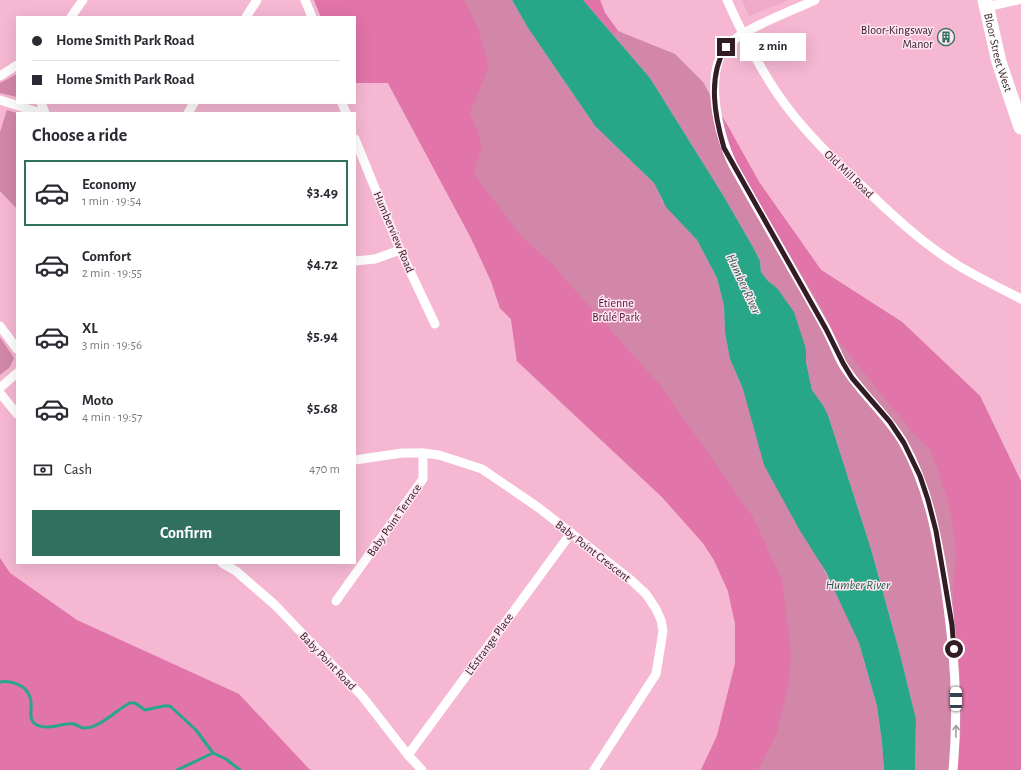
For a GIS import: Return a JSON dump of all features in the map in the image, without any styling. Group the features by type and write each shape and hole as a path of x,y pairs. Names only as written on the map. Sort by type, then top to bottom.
{"main road":[{"name":"Bloor Street West","path":"986,4 999,62 1021,127"}],"street":[{"path":"72,16 83,0"},
{"path":"247,16 257,0"},
{"path":"305,0 312,16"},
{"name":"Old Mill Road","path":"727,0 742,34 779,96 803,128 876,200 908,228 959,266 1021,299"},
{"path":"815,0 742,34 726,47 719,60 716,72 715,88 718,126 724,148 826,329 843,363 852,378 890,422 904,443 920,476 928,500 937,538 952,625 956,674 953,770"},
{"path":"986,4 1018,0"},
{"path":"0,76 16,66"},
{"path":"0,100 38,112"},
{"name":"Humberview Road","path":"356,141 400,250 435,324"},
{"path":"356,261 375,259 400,250"},
{"path":"0,326 16,348"},
{"path":"0,388 16,374"},
{"path":"0,393 16,413"},
{"name":"Baby Point Crescent","path":"356,460 402,453 423,453 439,455 482,469 539,508 631,580 646,594 662,620 663,631 659,661 653,680 594,770"},
{"name":"Baby Point Terrace","path":"336,601 422,479 423,453"},
{"name":"L'Estrange Place","path":"408,755 571,533"},
{"name":"Baby Point Road","path":"224,564 236,571 275,605 362,696 408,755 422,770"}],"shaded area":[{"path":"314,0 464,0 478,28 489,66 470,113 481,143 475,175 521,236 549,261 660,385 753,517 782,580 791,654 789,681 777,733 758,770 701,770 717,736 735,664 735,623 728,591 714,560 703,543 662,497 517,361 511,319 500,308 491,281 471,238 388,83 356,83 356,16 321,16"},
{"path":"583,0 600,0 605,13 618,31 614,35"},
{"path":"742,0 789,0 749,16"},
{"path":"725,121 759,182 821,270 902,322 980,396 1021,482 1021,770 957,770 963,708 953,598 956,548 950,508 930,449 913,433 836,338 823,310 742,174 730,147"},
{"path":"0,558 10,573 77,620 239,694 310,770 0,770"}],"green space":[{"name":"Étienne Brûlé Park","path":"314,0 512,0 528,28 595,126 654,183 663,202 697,240 717,278 724,306 725,333 730,359 814,550 848,617 859,643 877,706 884,770 701,770 717,736 735,664 735,623 728,591 714,560 703,543 662,497 517,361 511,319 500,308 491,281 471,238 388,83 356,83 356,16 321,16"},
{"path":"583,0 600,0 605,13 618,31 675,54 703,82 759,182 821,270 902,322 980,396 1021,481 1021,770 915,770 916,719 900,654 871,549 828,415 812,390 806,362 806,349 777,288 768,281 761,272 760,261 753,247 723,195 650,78"},
{"path":"16,75 16,97 0,93 0,83"},
{"path":"7,110 16,113 16,208 0,191 0,132"},
{"path":"0,337 14,358 10,367 0,375"}],"water":[{"name":"Humber River","path":"512,0 583,0 650,78 723,195 753,247 760,261 761,272 768,281 777,288 794,312 806,349 806,362 812,390 828,415 871,549 900,654 916,719 915,770 884,770 877,706 859,643 826,572 799,529 764,465 743,389 730,359 725,333 724,306 717,278 697,240 666,207 654,183 595,126 528,28"}],"waterway":[{"path":"0,682 18,684 25,689 31,701 32,720 34,723 42,727 70,724 75,724 82,728 91,727 102,722 130,703 135,703 145,710 170,706 196,730 213,753 226,759 240,770"},
{"path":"177,770 213,753"}],"place":[{"name":"Bloor-Kingsway Manor","path":"946,37"}],"route":[{"path":"726,47 719,60 715,81 718,126 724,148 826,329 843,363 852,378 890,422 904,443 920,476 936,531 952,625 954,649"}]}
